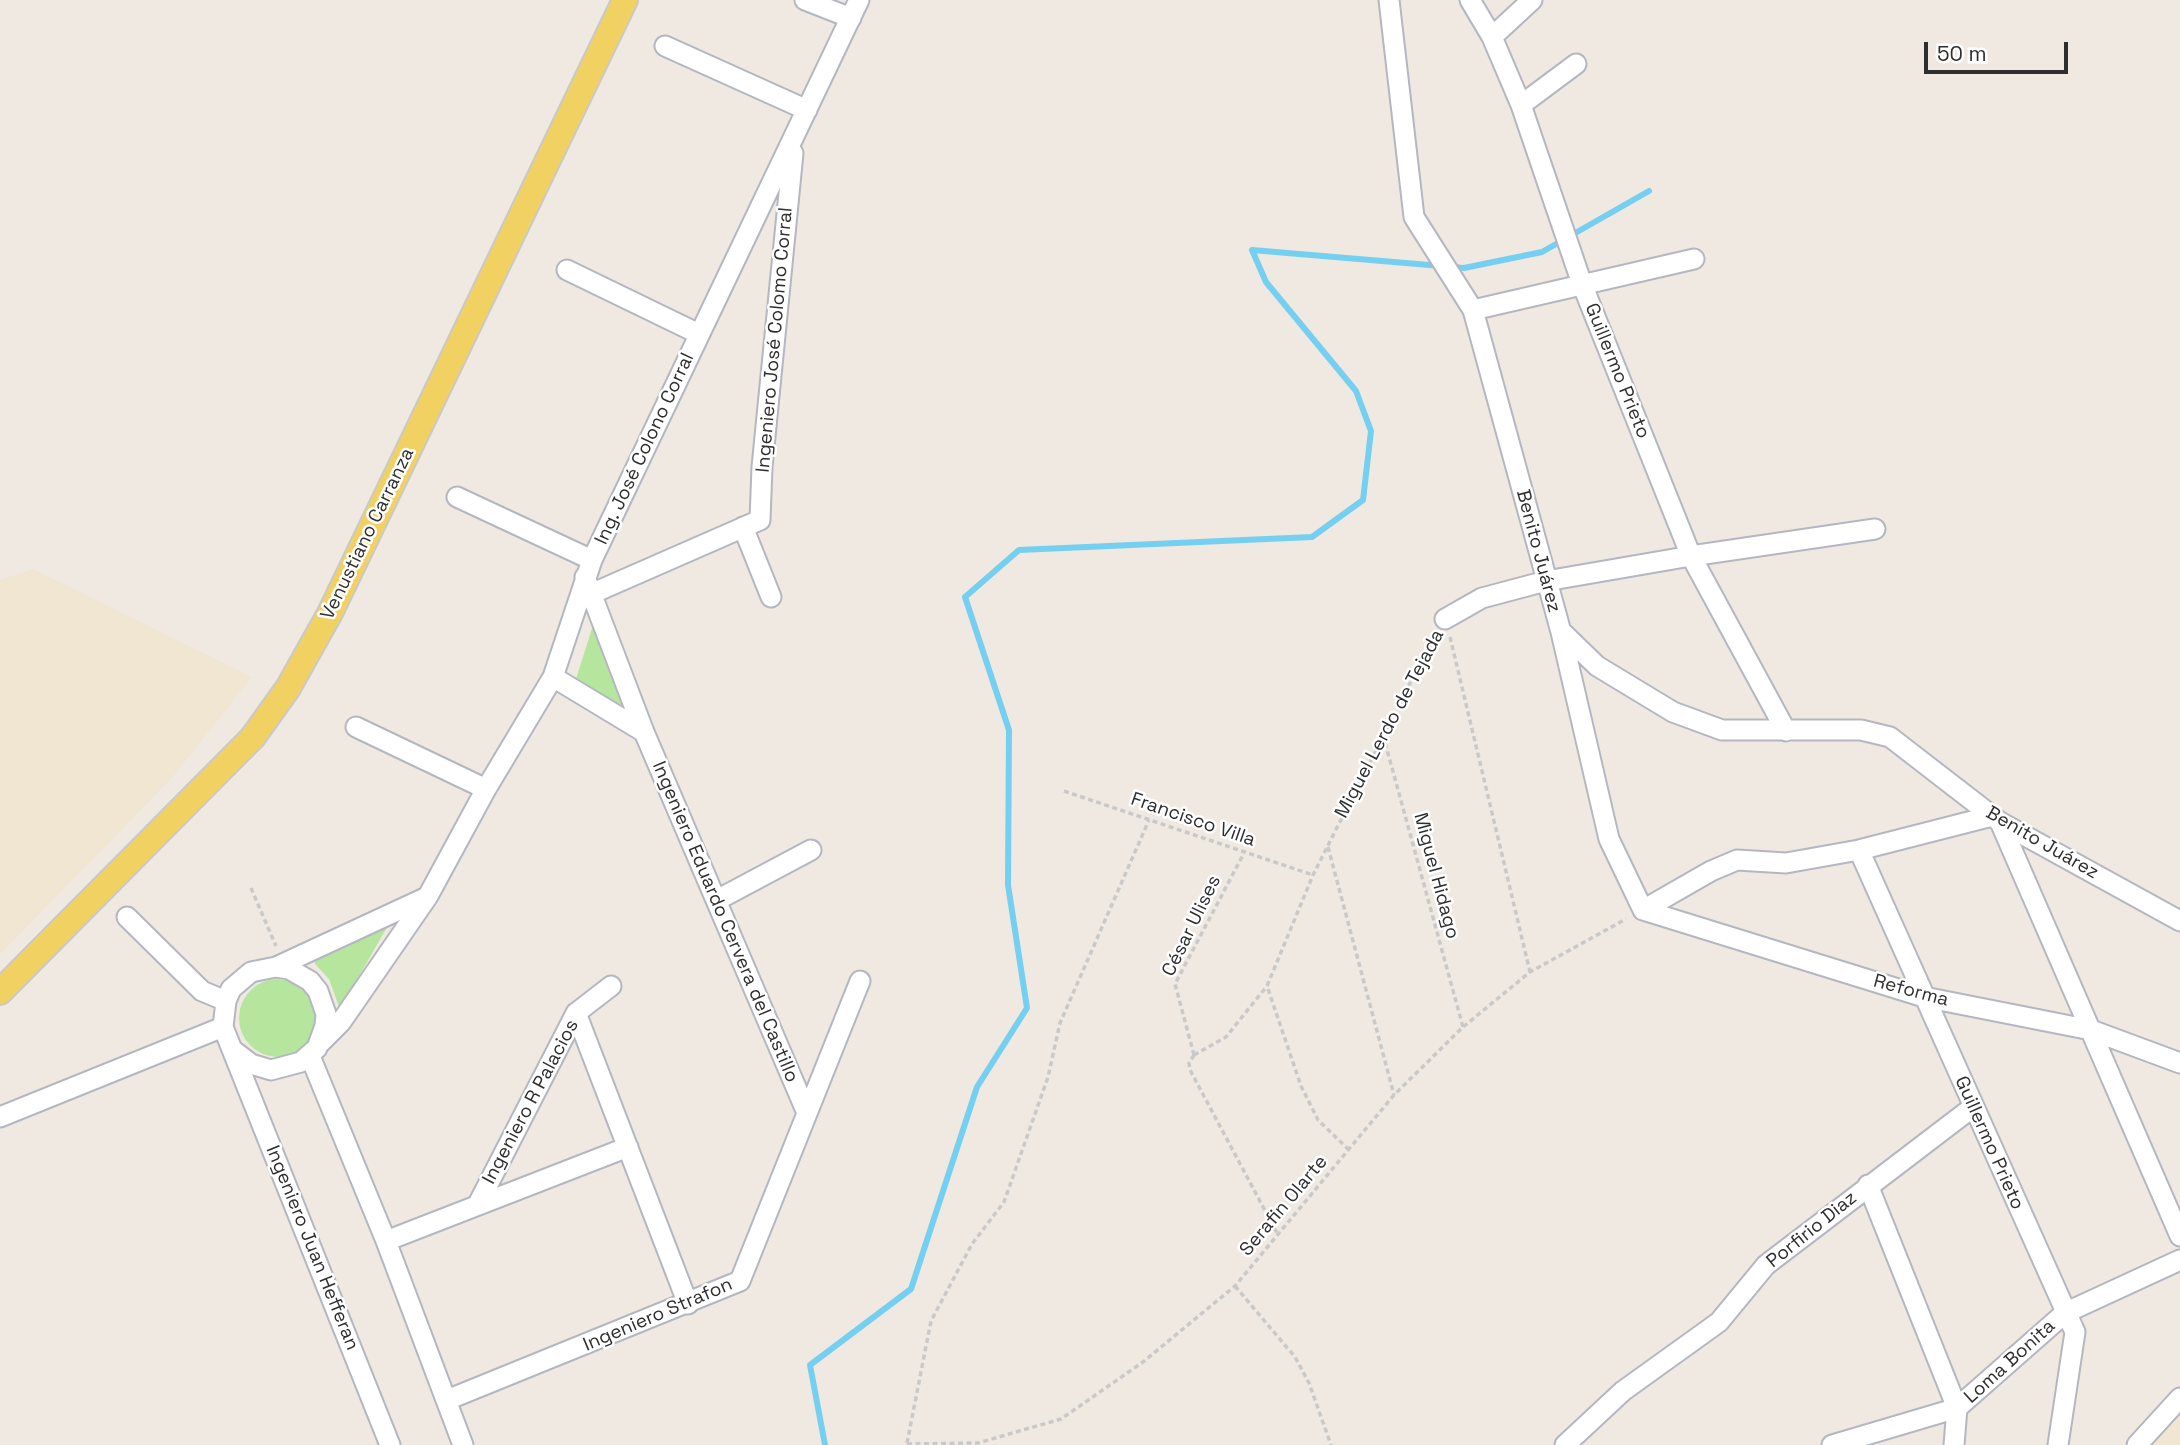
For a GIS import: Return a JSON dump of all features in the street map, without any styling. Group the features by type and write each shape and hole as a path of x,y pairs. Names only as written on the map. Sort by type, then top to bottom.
{"main road":[{"name":"Venustiano Carranza","path":"0,992 253,737 289,688 330,613 625,0"}],"street":[{"path":"806,0 855,9"},
{"name":"Benito Juárez","path":"1389,0 1414,217 1473,310 1561,632 1597,666 1673,712 1722,730 1861,730 1890,737 1996,819 2180,921"},
{"name":"Guillermo Prieto","path":"1470,0 1492,37 1521,105 1582,284 1691,556 1786,732"},
{"path":"1492,37 1532,0"},
{"name":"Ing. José Colono Corral","path":"315,1049 341,1021 428,896 486,789 552,677 589,577 699,334 794,142 855,9"},
{"path":"665,46 807,110"},
{"path":"1521,105 1576,64"},
{"name":"Ingeniero José Colomo Corral","path":"589,577 760,520 762,467 794,142"},
{"path":"1473,310 1695,259"},
{"path":"567,270 699,334"},
{"path":"457,497 589,577"},
{"path":"743,527 771,597"},
{"name":"Miguel Lerdo de Tejada","path":"1446,619 1482,598 1546,581 1875,529"},
{"name":"Ingeniero Eduardo Cervera del Castillo","path":"589,577 644,732 807,1113"},
{"path":"1561,632 1609,839 1643,910 1711,871 1737,860 1786,863 1859,850 1996,819 2180,1236"},
{"path":"552,677 644,732"},
{"path":"356,727 486,789"},
{"path":"717,900 811,850"},
{"name":"Guillermo Prieto","path":"1859,850 2075,1332 2058,1445"},
{"path":"280,965 300,974 318,990 326,1014 315,1049 292,1067 271,1070 251,1064 234,1051 223,1027 226,1001 240,979 251,972 280,965 428,896"},
{"name":"Reforma","path":"1643,910 1924,997 2091,1030 2180,1063"},
{"path":"127,917 202,991 226,1001"},
{"name":"Ingeniero Strafon","path":"447,1400 740,1281 860,981"},
{"path":"576,1013 611,986"},
{"name":"Ingeniero R Palacios","path":"576,1013 688,1304"},
{"name":"Ingeniero R Palacios","path":"478,1204 576,1013"},
{"path":"0,1117 223,1027"},
{"path":"315,1049 463,1445"},
{"name":"Ingeniero Juan Hefferan","path":"234,1051 390,1445"},
{"name":"Porfirio Diaz","path":"1565,1445 1623,1391 1719,1322 1766,1265 1973,1107"},
{"name":"Ingeniero R Palacios","path":"386,1241 628,1147"},
{"path":"1868,1185 1957,1408 1954,1445"},
{"name":"Loma Bonita","path":"1832,1445 1868,1439 1957,1408 2065,1313 2180,1259"},
{"path":"2137,1445 2180,1398"}],"path":[{"name":"Miguel Lerdo de Tejada","path":"1194,1055 1226,1037 1267,986 1313,875 1382,733 1427,647 1446,619"},
{"path":"1446,619 1530,972"},
{"name":"Miguel Hidago","path":"1382,733 1463,1027"},
{"name":"Francisco Villa","path":"1064,791 1313,875"},
{"path":"907,1444 931,1321 972,1244 1004,1202 1048,1077 1060,1023 1149,820"},
{"path":"1328,845 1394,1095"},
{"name":"César Ulises","path":"1244,852 1175,984 1194,1055 1189,1063 1190,1070 1278,1235"},
{"path":"251,888 280,965"},
{"name":"Serafin Olarte","path":"907,1444 978,1443 1061,1419 1143,1362 1235,1286 1394,1095 1463,1027 1530,972 1643,910"},
{"path":"1267,986 1301,1086 1318,1120 1349,1150"},
{"path":"1235,1286 1295,1357 1310,1383 1331,1445"}],"shaded area":[{"path":"33,569 252,677 171,779 0,954 0,580"},
{"path":"2180,1410 2180,1445 2148,1445"}],"green space":[{"path":"594,622 628,709 576,679"},
{"path":"389,924 339,1007 329,979 315,961"},
{"path":"278,979 293,982 306,990 314,1003 317,1018 314,1033 306,1046 293,1054 278,1057 263,1054 250,1046 242,1033 239,1018 242,1003 250,990 263,982"}],"waterway":[{"path":"1452,267 1464,268 1542,252 1649,191"},
{"path":"825,1445 810,1365 911,1289 977,1087 1027,1008 1008,885 1009,730 965,597 1019,550 1312,537 1363,500 1371,431 1356,391 1266,282 1252,250 1441,266"}]}
